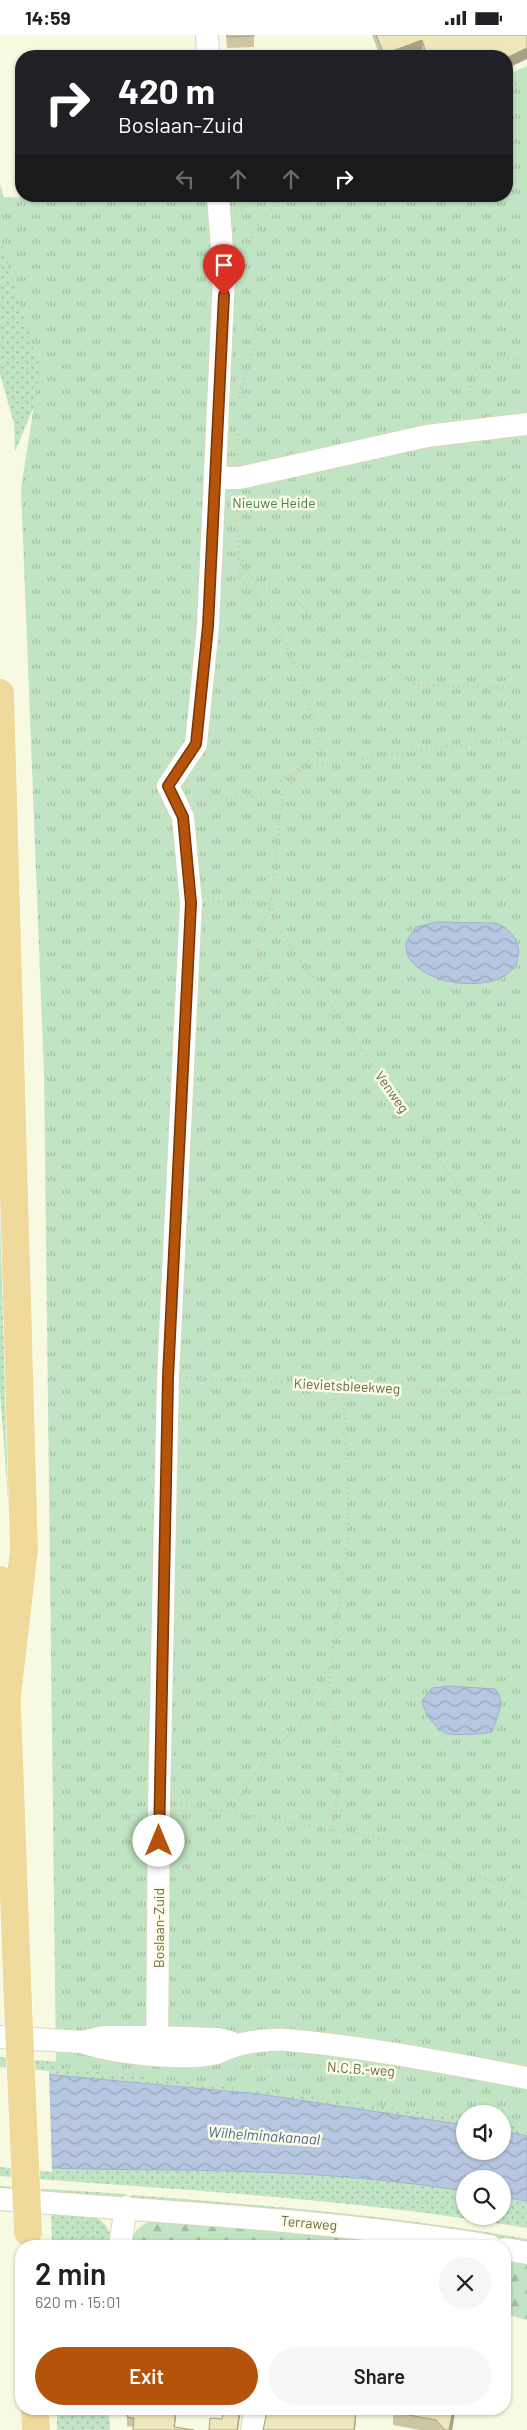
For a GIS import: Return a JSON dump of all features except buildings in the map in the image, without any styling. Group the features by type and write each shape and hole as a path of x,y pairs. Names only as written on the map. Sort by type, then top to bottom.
{"highway":[{"path":"0,693 24,1550 7,1696"},
{"path":"0,1580 7,1696 18,2005 29,2239"},
{"path":"35,2415 36,2430"}],"street":[{"path":"207,35 208,50"},
{"name":"Boslaan-Zuid","path":"158,2045 159,1803 168,1377 191,903 183,817 168,786 196,744 208,626 224,276 219,202"},
{"path":"216,478 239,478 427,436 527,423"},
{"name":"N.C.B.-weg","path":"0,2037 82,2042 104,2037 158,2045 217,2039 241,2044 285,2040 436,2061 527,2078"},
{"name":"Terraweg","path":"0,2199 126,2207 353,2227 447,2240"},
{"path":"121,2240 126,2207"},
{"path":"511,2250 527,2253"},
{"path":"252,2430 254,2415"}],"path":[{"path":"513,85 527,79"},
{"path":"220,219 257,202"},
{"path":"244,265 248,239 258,224 278,202"},
{"path":"239,402 242,383 254,345 256,321 242,301 242,292"},
{"path":"472,431 469,376 485,362 527,356"},
{"path":"238,431 237,549 241,579 269,611 297,669 313,719 319,749 302,767 282,795 272,903 254,940 280,1011"},
{"path":"237,549 250,575 265,588 296,600 308,611 332,646 346,656 365,658 375,652 384,656 390,665 407,681 418,685 527,689"},
{"path":"176,802 257,797 302,767 527,736"},
{"path":"191,903 206,901 272,903"},
{"name":"Venweg","path":"272,903 274,923 463,1193 505,1250 527,1273"},
{"name":"Kievietsbleekweg","path":"168,1377 527,1395"},
{"path":"332,1831 341,1769 328,1693 349,1524 343,1386"},
{"path":"230,1812 264,1760 299,1725 309,1701 332,1663"},
{"path":"159,1803 172,1803 230,1812 404,1842 445,1859 527,1899"},
{"name":"N.C.B.-weg","path":"231,2068 297,2064 346,2067"}],"green space":[{"name":"Nieuwe Heide","path":"527,66 527,2129 511,2126 511,2105 456,2105 456,2117 333,2099 56,2067 44,1075 21,488 40,367 0,239 0,197 15,197 15,202 513,202 513,72"},
{"path":"0,184 41,321 44,382 15,452 14,424 0,374"},
{"path":"0,1022 16,1604 0,1392"},
{"path":"0,2057 527,2100 527,2136 511,2133 511,2105 456,2105 456,2124 259,2094 0,2070"},
{"path":"0,2165 87,2169 260,2172 348,2177 456,2190 456,2217 396,2209 264,2196 0,2176"},
{"path":"0,2186 126,2194 125,2199 0,2190"},
{"path":"132,2195 280,2207 379,2218 527,2239 527,2245 511,2242 511,2240 131,2200"},
{"path":"511,2198 527,2201 527,2228 507,2225 511,2225"},
{"path":"51,2210 92,2216 100,2220 106,2226 111,2240 52,2240"},
{"path":"162,2218 382,2240 131,2240 137,2230 150,2222"},
{"path":"511,2257 527,2260 527,2320 511,2316"},
{"path":"57,2415 109,2415 110,2430 57,2430"}],"water":[{"path":"436,922 495,923 503,927 510,932 518,946 516,963 506,975 490,982 470,984 450,981 431,975 416,966 407,953 406,942 416,927"},
{"path":"448,1686 495,1689 500,1699 500,1704 492,1732 476,1734 445,1733 434,1724 422,1701 432,1688"},
{"name":"Wilhelminakanaal","path":"0,2070 259,2094 456,2124 456,2160 511,2160 511,2133 527,2136 527,2201 511,2198 511,2170 456,2170 456,2190 378,2180 290,2173 0,2165"}],"pier":[{"path":"0,2067 49,2071 52,2172 0,2167"}],"route":[{"path":"159,1841 168,1377 191,903 183,817 168,786 176,771 196,744 208,626 224,295"}]}
